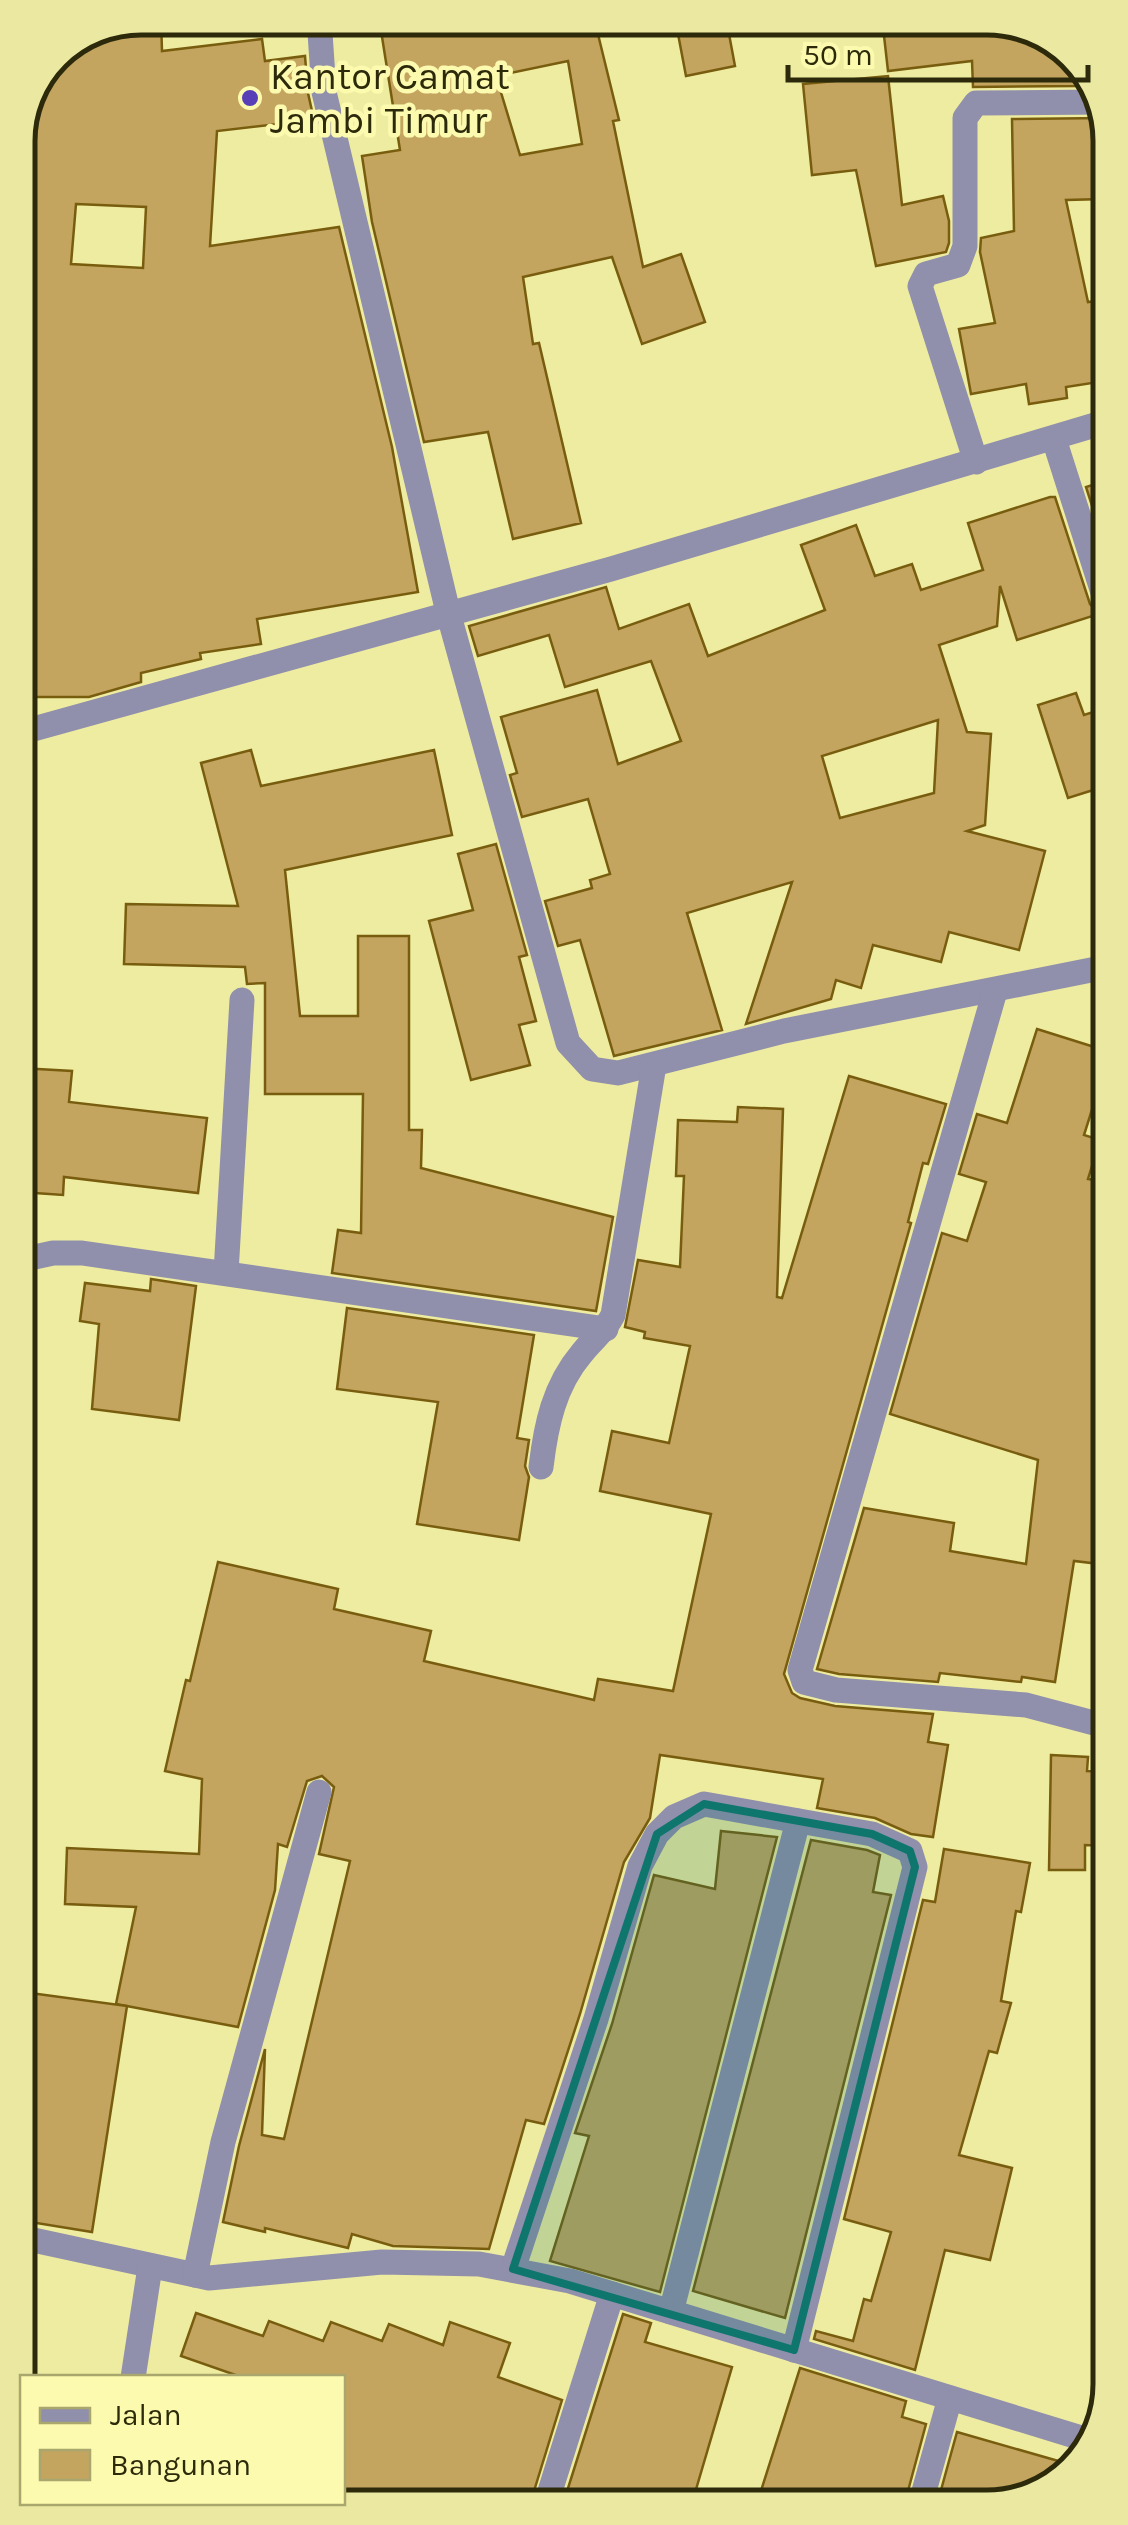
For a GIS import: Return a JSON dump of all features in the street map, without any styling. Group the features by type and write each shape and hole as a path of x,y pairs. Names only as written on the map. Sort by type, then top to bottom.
{"street":[{"path":"320,35 324,92 448,612 568,1044 592,1069 618,1073 784,1031 1093,970"},
{"path":"976,462 920,286 926,274 958,265 965,246 965,118 976,103 1085,102"},
{"path":"35,729 611,568 1093,426"},
{"path":"1054,439 1093,561"},
{"path":"994,991 800,1670 804,1682 836,1690 1026,1705 1093,1723"},
{"path":"226,1272 242,1000"},
{"path":"542,1466 547,1422 564,1378 582,1352 606,1329 613,1315 654,1065"},
{"path":"35,1257 82,1253 606,1329"},
{"path":"195,2275 222,2142 320,1792"},
{"path":"513,2269 596,2019 640,1866 657,1834 674,1817 704,1804 872,1834 910,1851 915,1867 794,2350"},
{"path":"671,2312 798,1820"},
{"path":"35,2241 208,2278 382,2262 478,2264 513,2269 570,2281 1078,2438"},
{"path":"132,2375 150,2267"},
{"path":"550,2490 612,2294"},
{"path":"924,2490 950,2398"}],"highlighted area":[{"path":"704,1804 872,1834 910,1851 915,1867 794,2350 513,2269 657,1834"}],"building":[{"path":"162,35 162,51 262,39 265,61 305,56 314,120 217,131 210,246 339,227 392,447 418,592 257,619 261,644 200,653 201,659 141,673 141,682 89,697 35,697 35,134 39,113 46,94 66,66 100,43 120,37","holes":["76,204 146,207 143,268 71,264"]},
{"path":"382,35 598,35 619,120 613,121 643,267 681,254 705,322 642,344 612,257 523,277 533,344 539,343 581,523 513,539 488,432 424,442 372,222 362,156 400,150","holes":["568,61 582,144 520,155 496,76"]},
{"path":"678,35 729,35 735,66 686,76"},
{"path":"884,35 994,35 1040,49 1067,71 1076,86 973,87 972,61 888,71"},
{"path":"888,76 902,205 943,196 949,243 946,252 876,266 856,170 812,175 803,84"},
{"path":"1090,118 1093,141 1093,199 1066,200 1088,302 1093,301 1093,383 1066,387 1067,398 1029,404 1026,384 971,394 959,329 995,323 980,252 981,238 1014,231 1012,119"},
{"path":"1093,485 1093,509 1086,487"},
{"path":"1055,497 1093,607 1093,616 1017,640 1000,586 997,626 939,645 967,732 991,734 985,825 967,831 1045,851 1019,950 949,932 941,962 873,945 861,988 836,980 831,999 746,1024 792,882 687,913 722,1030 614,1056 580,940 558,946 545,901 592,888 590,880 610,874 588,799 522,817 510,775 517,773 501,717 597,690 618,764 681,741 651,661 565,687 549,635 478,656 469,626 606,587 619,629 689,604 708,656 825,610 801,545 856,525 875,576 912,564 921,590 983,570 968,523","holes":["938,720 934,793 840,818 822,756"]},
{"path":"1076,693 1084,715 1093,712 1093,790 1068,798 1038,705"},
{"path":"251,750 261,786 434,750 452,835 285,870 300,1016 358,1016 358,936 409,936 409,1130 422,1130 421,1168 613,1217 596,1311 332,1273 338,1230 361,1233 363,1094 265,1094 265,983 247,984 245,967 124,964 126,904 238,906 201,763"},
{"path":"496,844 527,955 519,957 536,1021 519,1025 530,1065 471,1080 429,921 473,910 458,854"},
{"path":"1037,1029 1093,1047 1093,1106 1084,1135 1093,1138 1093,1163 1088,1179 1093,1180 1093,1563 1074,1561 1055,1682 940,1673 938,1682 817,1669 864,1508 954,1523 950,1551 1026,1564 1038,1460 890,1414 942,1233 967,1241 986,1182 959,1174 977,1114 1007,1123"},
{"path":"35,1069 72,1071 69,1102 207,1118 198,1193 64,1177 63,1195 35,1193"},
{"path":"849,1076 946,1104 928,1164 923,1163 908,1222 911,1223 784,1674 792,1693 800,1698 835,1706 933,1714 928,1742 948,1745 933,1837 911,1834 875,1818 817,1808 823,1779 660,1755 650,1818 624,1862 544,2124 526,2120 489,2249 393,2246 352,2234 348,2248 223,2222 265,2049 262,2135 284,2139 350,1861 319,1854 334,1787 322,1776 307,1781 287,1847 278,1844 275,1890 238,2027 116,2004 136,1907 65,1904 67,1848 199,1854 202,1779 165,1771 218,1562 338,1589 334,1609 431,1631 424,1661 594,1700 598,1679 673,1691 711,1514 600,1491 612,1431 669,1443 690,1346 644,1338 645,1332 625,1327 638,1260 680,1267 684,1176 676,1176 678,1120 737,1122 738,1107 783,1109 777,1297 782,1298"},
{"path":"151,1279 196,1286 179,1420 92,1409 99,1324 80,1321 85,1283 150,1291"},
{"path":"347,1308 534,1335 517,1438 529,1440 525,1466 529,1477 519,1540 417,1524 438,1402 337,1389"},
{"path":"1051,1755 1088,1757 1087,1771 1093,1771 1093,1845 1085,1845 1085,1870 1049,1870"},
{"path":"721,1831 777,1837 660,2292 550,2261 589,2136 575,2133 612,2024 654,1875 715,1889"},
{"path":"811,1840 880,1855 873,1892 891,1895 785,2318 693,2291"},
{"path":"944,1849 1030,1863 1021,1912 1016,1911 1001,2001 1011,2003 997,2053 989,2051 959,2155 1012,2168 990,2260 945,2250 915,2370 814,2339 816,2331 853,2341 864,2299 871,2301 891,2232 844,2219 923,1900 935,1902"},
{"path":"35,1994 127,2006 92,2232 35,2223"},
{"path":"196,2313 263,2336 269,2321 323,2341 331,2322 382,2341 389,2324 443,2345 450,2322 510,2343 498,2377 562,2400 534,2490 345,2490 345,2375 235,2375 181,2356"},
{"path":"623,2314 651,2323 645,2342 732,2367 696,2490 567,2490"},
{"path":"800,2368 906,2401 902,2417 926,2424 908,2490 761,2490"},
{"path":"957,2432 1059,2461 1040,2476 1008,2488 941,2490"}],"place":[{"name":"Kantor Camat Jambi Timur","path":"250,98"}]}
